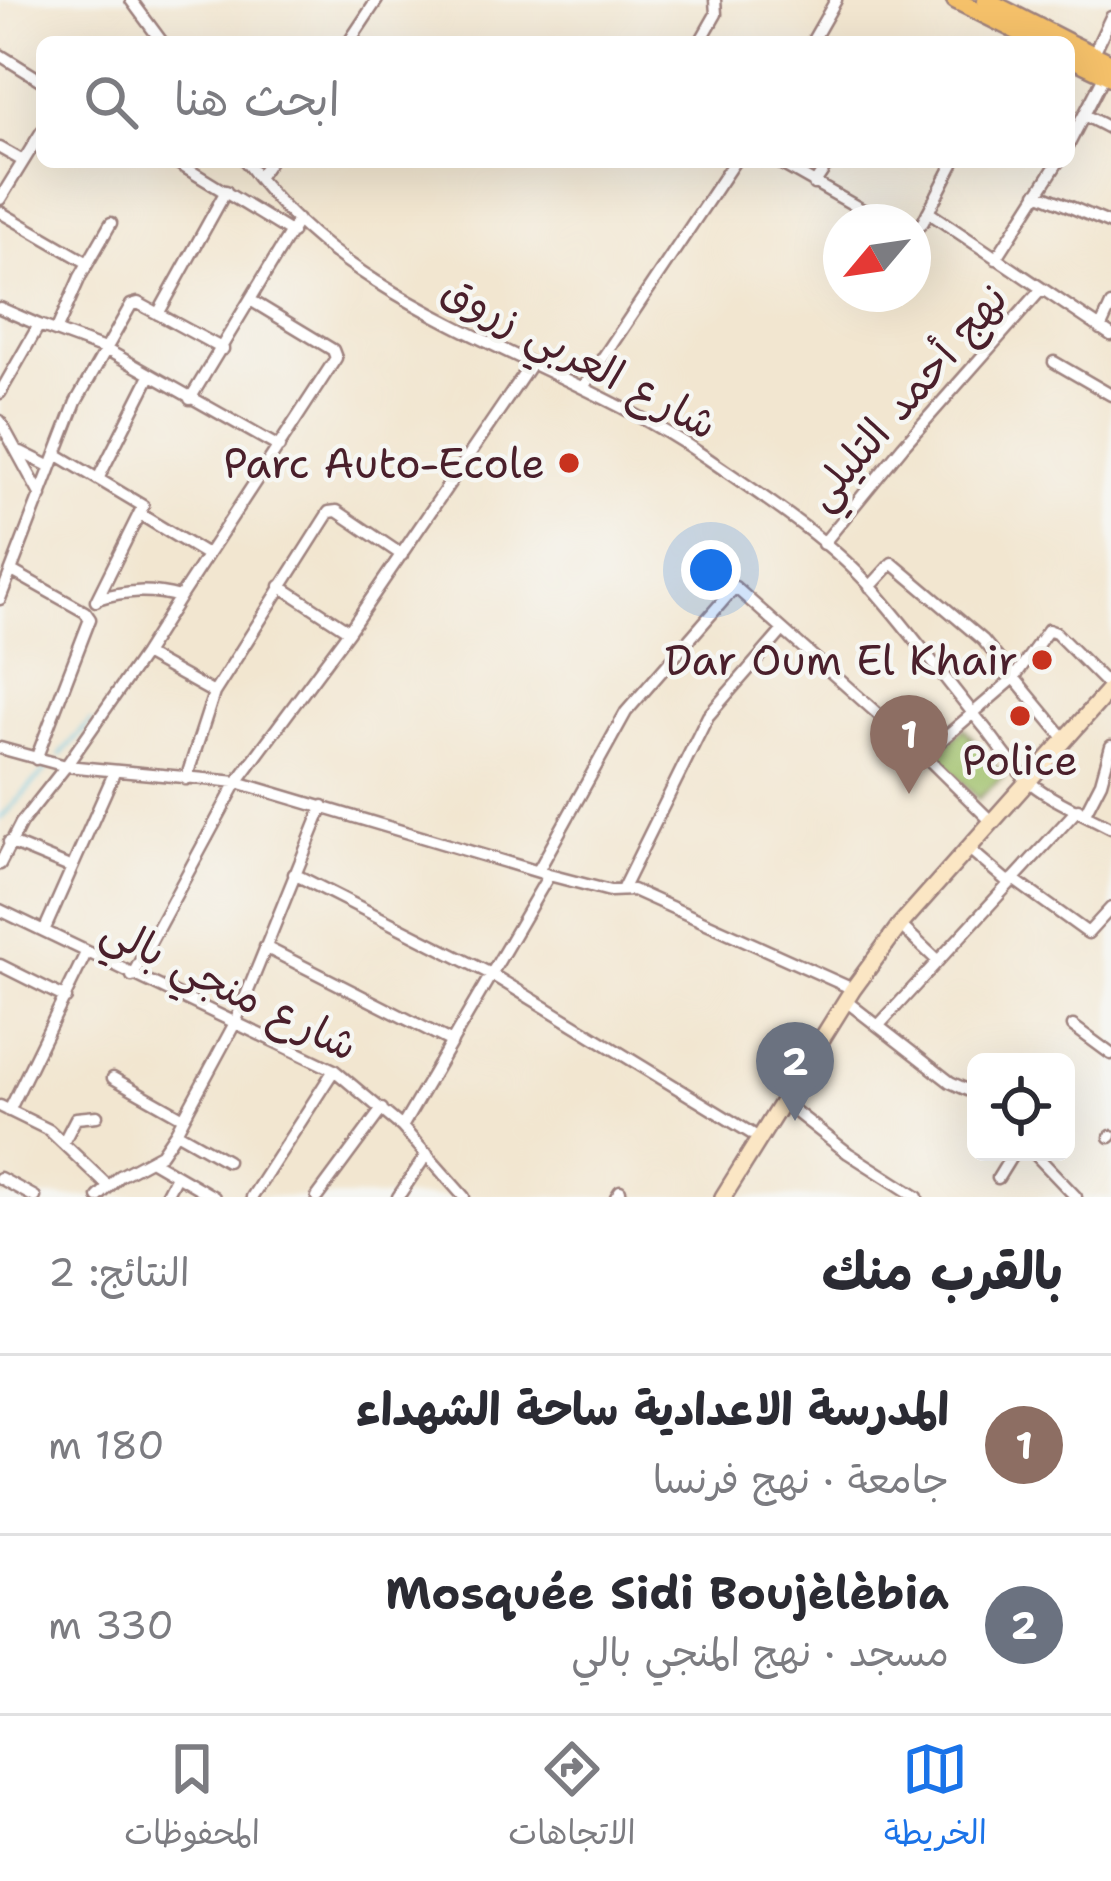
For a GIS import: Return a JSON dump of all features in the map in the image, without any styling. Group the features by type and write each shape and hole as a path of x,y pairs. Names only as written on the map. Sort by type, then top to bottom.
{"main road":[{"path":"955,0 1015,36"},
{"path":"986,0 1056,36"},
{"path":"1075,47 1105,67"},
{"path":"1075,58 1105,67"}],"street":[{"path":"131,0 158,36"},
{"path":"353,36 374,4 358,0"},
{"path":"703,36 718,8 716,0"},
{"path":"815,36 836,0"},
{"path":"1075,134 1105,67 1111,17"},
{"path":"0,55 36,77"},
{"path":"1086,116 1111,129"},
{"path":"0,199 36,140"},
{"path":"0,148 23,161"},
{"path":"186,168 292,233"},
{"name":"شارع العربي زروق","path":"250,168 298,220 381,286 531,364 584,386 706,457 823,544 870,587 1027,780"},
{"path":"258,178 265,168"},
{"path":"584,386 730,168"},
{"path":"788,168 851,204"},
{"path":"814,184 825,168"},
{"path":"931,206 950,168"},
{"path":"996,259 1054,168"},
{"path":"158,314 226,191"},
{"path":"1037,193 1111,224"},
{"path":"0,212 88,263"},
{"path":"931,214 1106,332 1111,305"},
{"path":"190,399 298,220"},
{"path":"57,329 111,223"},
{"name":"نهج أحمد التليلي","path":"823,544 902,446 1040,291"},
{"path":"0,864 9,842 144,654 336,356 252,301"},
{"path":"0,599 76,402 130,305 138,303 224,349"},
{"path":"0,308 107,350 279,447"},
{"path":"0,393 39,325"},
{"path":"1054,362 1111,395"},
{"path":"132,976 237,782 349,632 531,364"},
{"path":"99,477 150,376"},
{"path":"0,421 41,496"},
{"path":"21,452 99,477 143,506 88,614"},
{"path":"186,779 214,693 331,511 402,555"},
{"path":"141,515 206,554"},
{"path":"870,587 892,563 983,640 1065,739"},
{"path":"12,572 88,614 91,622 36,759"},
{"path":"280,586 349,632"},
{"path":"403,1127 491,974 626,712 732,589 738,588 992,821"},
{"path":"97,599 145,591 180,597"},
{"path":"622,890 708,716 783,630"},
{"path":"730,1195 782,1100 900,926 1111,688 1048,630 1013,679 924,755"},
{"path":"144,654 214,693"},
{"path":"1083,810 1101,782 1111,746"},
{"path":"0,748 67,766 237,782 543,873 633,890 849,995 879,1025 950,1082 967,1090"},
{"path":"44,931 115,771"},
{"path":"1027,780 1111,828"},
{"path":"879,1025 1011,881 1111,788"},
{"path":"98,1197 120,1176 152,1161 176,1132 235,1023 323,806"},
{"path":"9,842 72,868"},
{"path":"968,848 1088,933 1111,908"},
{"path":"294,874 491,974 760,1138"},
{"name":"شارع منجي بالي","path":"0,910 334,1070 403,1127 464,1197"},
{"path":"900,926 938,961"},
{"path":"265,946 452,1042"},
{"path":"86,953 5,1108 49,1130 108,1186"},
{"path":"0,965 66,998"},
{"path":"1072,1026 1111,1054"},
{"path":"252,1197 334,1070"},
{"path":"113,1078 182,1117"},
{"path":"782,1100 910,1196"},
{"path":"317,1197 382,1108"},
{"path":"63,1143 79,1116 97,1116"},
{"path":"176,1132 227,1161"},
{"path":"398,1197 427,1154"},
{"path":"152,1161 214,1197"},
{"path":"998,1178 1008,1161"},
{"path":"1042,1161 1076,1197"},
{"path":"165,1197 176,1176"},
{"path":"0,1178 35,1197"}],"green space":[{"path":"964,728 1004,776 978,799 935,753"}],"waterway":[{"path":"60,755 91,721"},
{"path":"0,819 46,770"}],"place":[{"name":"Parc Auto-Ecole","path":"569,463"},
{"name":"Dar Oum El Khair","path":"1042,660"},
{"name":"Police","path":"1020,716"},
{"name":"المدرسة الاعدادية ساحة الشهداء","path":"909,794"},
{"name":"Mosquée Sidi Boujèlèbia","path":"795,1121"}]}
